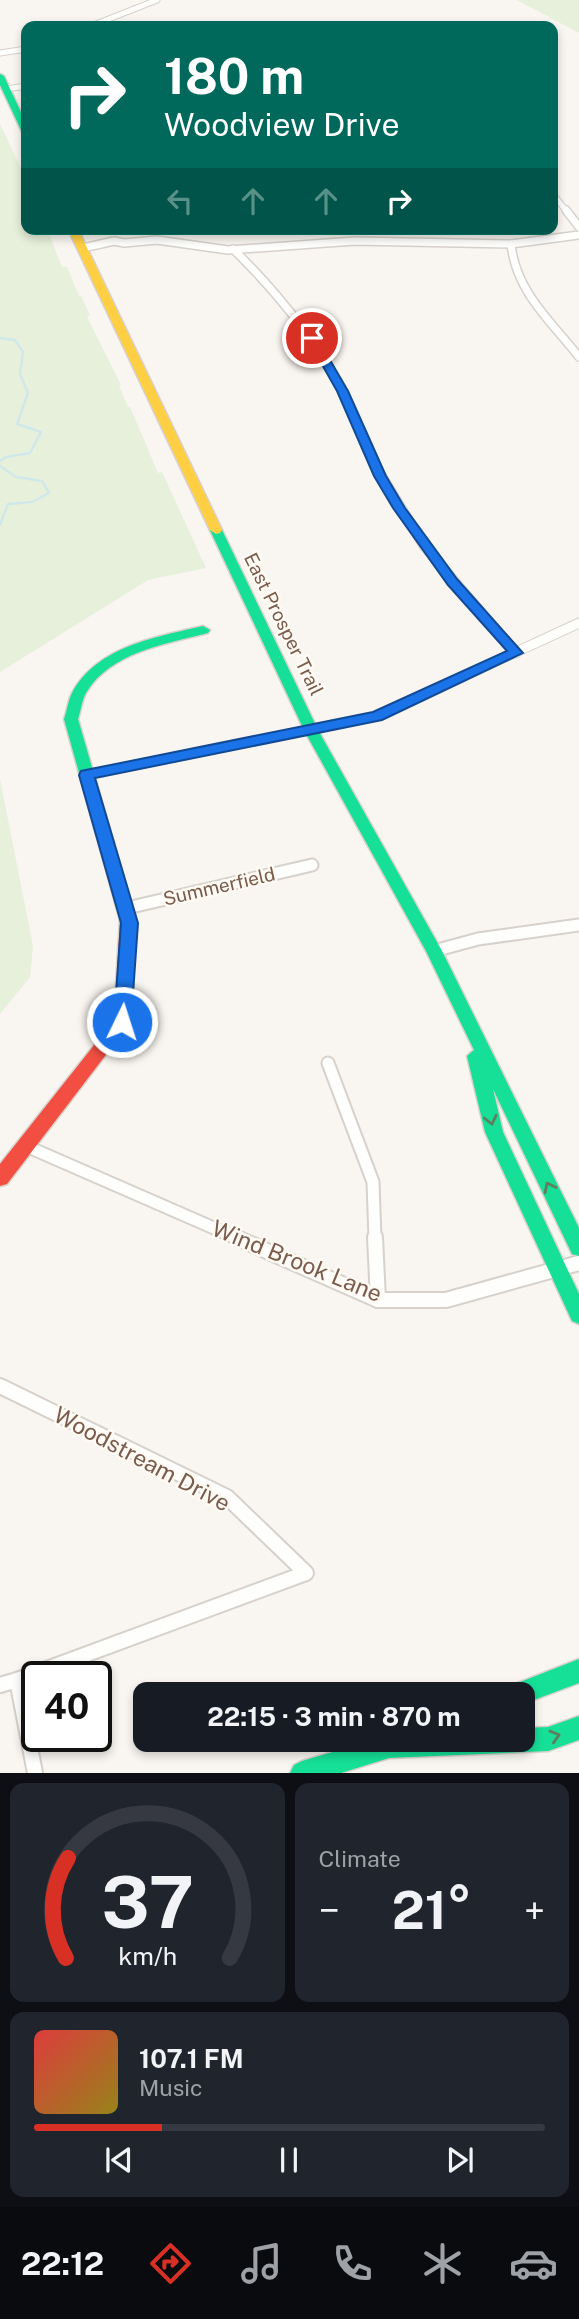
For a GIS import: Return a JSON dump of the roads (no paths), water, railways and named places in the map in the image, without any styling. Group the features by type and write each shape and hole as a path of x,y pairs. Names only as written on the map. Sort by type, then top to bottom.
{"main road":[{"path":"3,83 21,121"},
{"name":"East Prosper Trail","path":"76,235 311,730 434,951 470,1030 579,1248"},
{"path":"0,1178 122,1022 130,923 71,719 78,695 96,670 152,642 203,630"},
{"name":"East Prosper Trail","path":"470,1030 494,1132 579,1315"},
{"path":"535,1688 579,1671"},
{"path":"535,1741 548,1740 579,1728"},
{"path":"302,1773 373,1752"}],"street":[{"path":"103,21 157,0"},
{"path":"0,52 21,50"},
{"path":"3,83 21,85"},
{"path":"558,200 579,227"},
{"path":"83,248 106,249 124,243 170,240 233,249 325,239 511,244 579,235"},
{"path":"511,244 512,262 521,285 579,357"},
{"path":"233,249 271,286 312,338 342,391 380,476 411,526 452,582 516,653"},
{"path":"86,775 391,712 579,623"},
{"name":"Summerfield","path":"127,908 312,865"},
{"path":"434,951 478,939 579,925"},
{"path":"328,1063 373,1182 378,1300"},
{"name":"Wind Brook Lane","path":"26,1146 378,1300 446,1300 579,1263"},
{"name":"Woodstream Drive","path":"0,1386 227,1497 306,1573 17,1680"},
{"path":"0,1685 17,1680 35,1773"}],"waterway":[{"path":"0,338 15,340 23,352 20,374 28,393 17,424 41,432 30,453 6,457 0,461"},
{"path":"0,466 16,477 42,481 49,493 32,502 8,504 0,525"}]}
